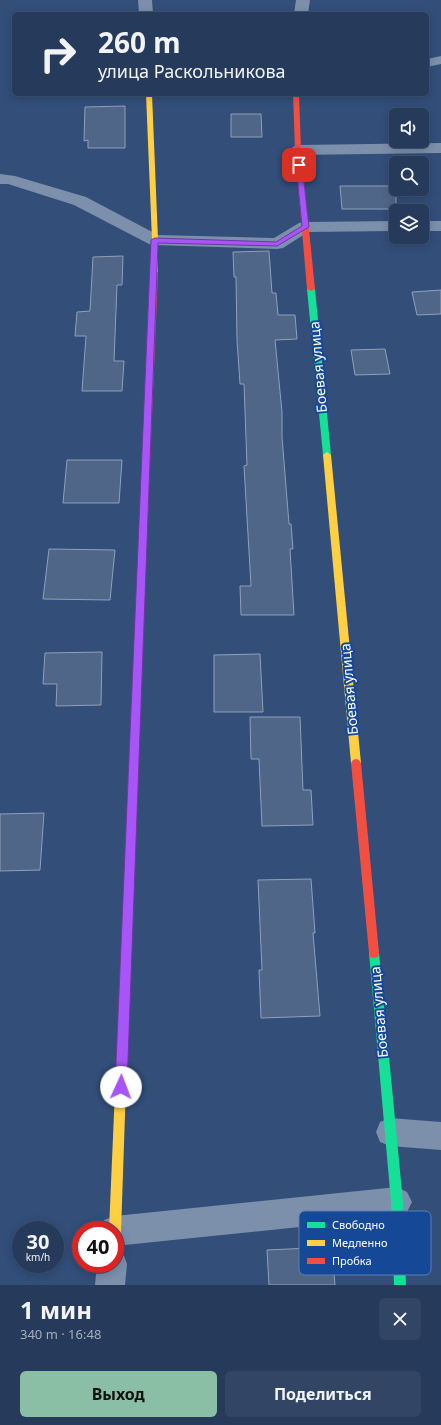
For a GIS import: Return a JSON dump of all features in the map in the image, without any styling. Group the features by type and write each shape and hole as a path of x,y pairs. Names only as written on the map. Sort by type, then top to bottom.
{"street":[{"path":"145,0 146,12"},
{"path":"301,12 303,0"},
{"path":"429,63 441,60"},
{"path":"115,1221 155,240 149,96"},
{"name":"Боевая улица","path":"296,96 298,150 397,1211"},
{"path":"298,150 441,148"},
{"path":"0,179 9,179 80,202 155,240 277,244 305,227 389,226"},
{"path":"429,226 441,226"},
{"path":"390,1132 441,1136"},
{"path":"309,1211 397,1202"},
{"path":"124,1230 299,1212"},
{"path":"110,1285 111,1273"},
{"name":"Боевая улица","path":"400,1275 400,1285"}],"building":[{"path":"125,106 125,148 88,148 88,140 84,141 85,107"},
{"path":"231,114 261,114 262,137 231,137"},
{"path":"340,186 389,186 389,196 396,196 396,204 389,204 389,209 342,209"},
{"path":"269,251 272,293 276,293 278,315 295,315 297,339 275,340 282,412 282,437 289,524 291,524 293,549 290,549 294,615 241,615 240,586 251,586 244,466 247,465 244,384 240,384 237,340 236,277 234,277 233,252"},
{"path":"123,256 122,285 117,285 114,361 124,361 122,391 82,391 86,336 75,336 77,312 90,311 93,257"},
{"path":"441,290 441,314 417,315 412,292"},
{"path":"385,349 390,374 355,375 351,350"},
{"path":"67,460 122,460 119,503 63,503"},
{"path":"49,549 115,550 110,600 43,599"},
{"path":"102,652 101,705 56,706 57,684 43,684 45,653"},
{"path":"260,654 263,712 214,712 214,655"},
{"path":"250,717 300,717 303,790 311,790 313,825 262,826 259,759 251,759"},
{"path":"44,813 40,870 0,871 0,814"},
{"path":"311,879 315,933 313,933 320,1016 261,1018 259,970 262,970 258,880"},
{"path":"299,1249 299,1275 334,1275 335,1285 269,1285 267,1250"}],"traffic: fast":[{"path":"311,289 327,455"},
{"path":"132,806 140,610"},
{"path":"374,953 397,1211"},
{"path":"400,1275 400,1285"}],"traffic: slow":[{"path":"149,96 155,240 154,272"},
{"path":"327,455 356,763"},
{"path":"115,1221 124,997"}],"traffic: jam":[{"path":"296,96 298,150 311,289"},
{"path":"140,610 154,272"},
{"path":"356,763 374,953"},
{"path":"124,997 132,806"}],"route":[{"path":"121,1087 155,240 277,244 305,227 299,165"}]}
